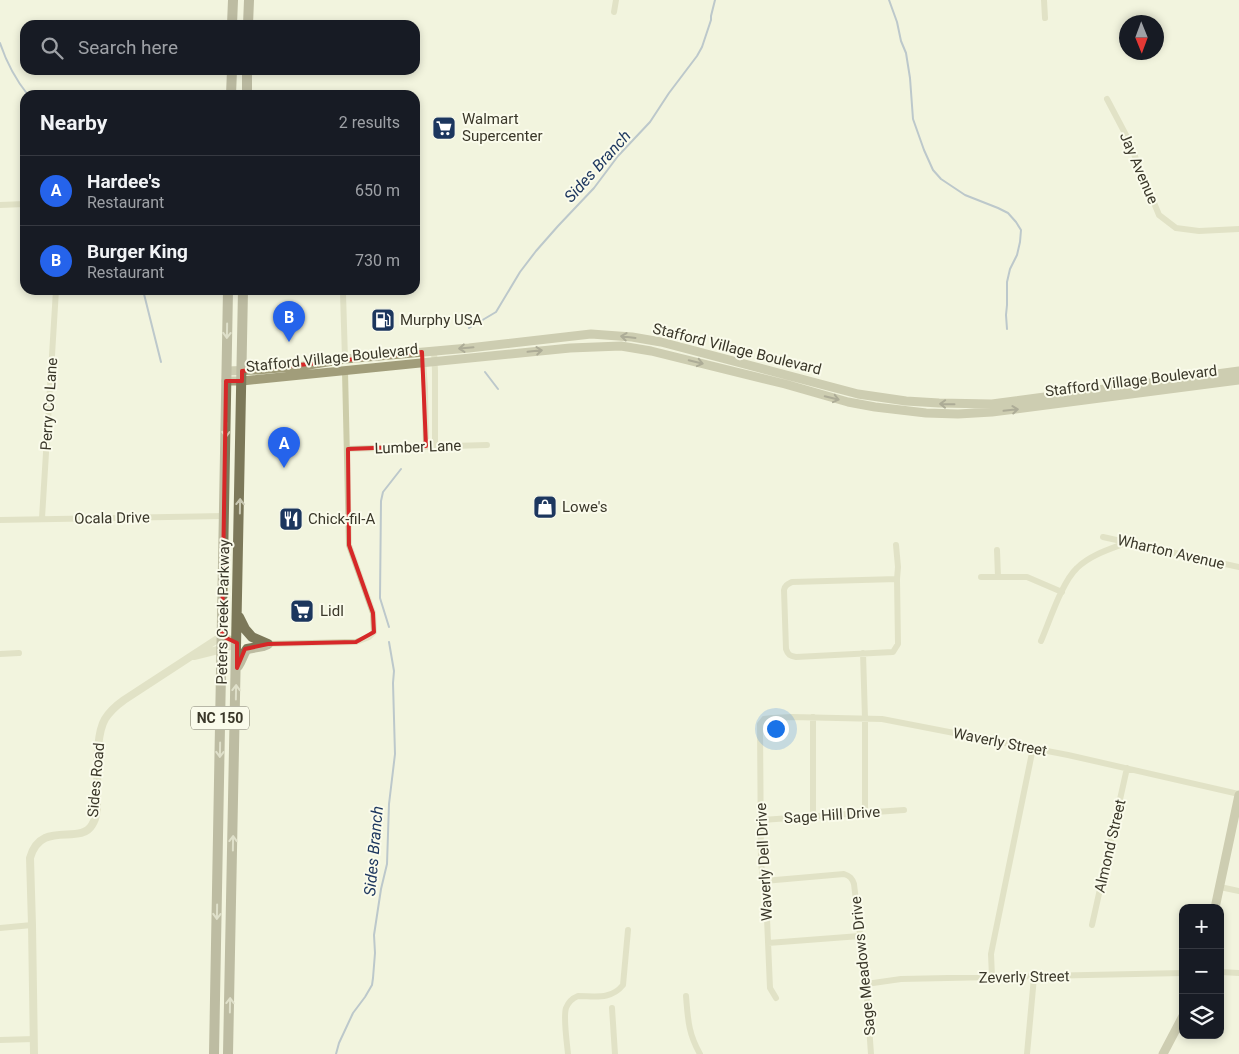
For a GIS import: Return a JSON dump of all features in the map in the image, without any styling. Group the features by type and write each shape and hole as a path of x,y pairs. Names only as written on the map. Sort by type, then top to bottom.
{"main road":[{"path":"232,20 233,0"},
{"path":"248,20 249,0"},
{"path":"231,90 232,75"},
{"path":"247,75 247,90"},
{"name":"Peters Creek Parkway","path":"214,1054 228,295"},
{"name":"Peters Creek Parkway","path":"228,1054 243,295"},
{"name":"Stafford Village Boulevard","path":"242,376 345,359 591,334 632,337 661,342 858,394 906,401 938,403 992,404 1239,371"},
{"name":"Stafford Village Boulevard","path":"226,376 345,371 570,348 621,346 651,351 785,384 848,402 900,410 950,414 1011,410 1239,380"},
{"path":"224,516 231,520 234,525 233,566 238,584"},
{"path":"238,613 245,629 252,637 268,644"},
{"path":"237,668 244,652 248,649 268,644"},
{"path":"1216,904 1237,818 1239,795"},
{"path":"1163,1054 1179,1024"}],"street":[{"path":"614,12 616,0"},
{"path":"1044,0 1045,18"},
{"name":"Jay Avenue","path":"1107,99 1127,137 1159,215 1176,228 1199,231 1239,229"},
{"path":"0,205 20,204"},
{"name":"Perry Co Lane","path":"42,518 56,295"},
{"path":"343,295 345,359"},
{"path":"434,351 436,446"},
{"path":"422,352 426,404 426,446"},
{"path":"268,644 356,642 369,637 374,632 373,613 349,545 345,371"},
{"path":"426,404 435,404"},
{"name":"Lumber Lane","path":"348,449 487,445"},
{"name":"Ocala Drive","path":"0,520 224,516"},
{"name":"Wharton Avenue","path":"1103,537 1239,567"},
{"path":"1041,641 1068,579 1081,565 1099,554 1127,543"},
{"path":"896,545 898,567 898,644 893,652 796,657 788,654 786,649 784,590 792,582 897,580"},
{"path":"997,550 998,576"},
{"path":"981,577 1027,577 1062,592"},
{"path":"222,636 237,642"},
{"name":"Sides Road","path":"34,1054 30,858 33,848 40,840 50,836 85,832 92,826 96,814 100,731 105,719 117,705 222,636"},
{"name":"Sides Road","path":"190,656 222,649 237,642"},
{"path":"0,654 19,653"},
{"path":"863,654 865,718 864,813"},
{"path":"813,717 813,817"},
{"name":"Waverly Street","path":"760,724 764,720 772,718 882,719 1068,755 1239,795"},
{"name":"Waverly Dell Drive","path":"760,724 761,864 766,895 770,988 776,998"},
{"path":"992,977 993,944 1033,748"},
{"name":"Almond Street","path":"1092,925 1127,768"},
{"name":"Sage Hill Drive","path":"761,820 904,810"},
{"name":"Sage Meadows Drive","path":"764,881 844,874 850,876 854,884 866,984 871,1054"},
{"path":"1220,887 1239,891"},
{"path":"0,928 32,925"},
{"path":"568,1054 566,1007 573,998 578,996 607,996 619,990 623,985 628,930"},
{"path":"768,943 860,936"},
{"path":"1224,972 1239,973"},
{"name":"Zeverly Street","path":"866,984 901,980 1179,973"},
{"path":"1027,1054 1034,977"},
{"path":"686,996 690,1033 700,1054"},
{"path":"612,1008 615,1054"},
{"path":"0,1040 34,1039"}],"highlighted area":[{"path":"422,352 426,446 348,449 349,545 373,613 374,632 356,642 268,644 245,649 237,668 237,643 222,636 226,381 242,381 242,371"}],"waterway":[{"name":"Sides Branch","path":"469,328 496,312 520,272 536,251 594,188 618,156 650,122 702,47 715,0"},
{"path":"889,0 906,53 913,119 933,170 941,179 965,195 1008,213 1021,230 1017,255 1010,269 1007,282 1007,329"},
{"path":"0,43 5,57 24,90"},
{"path":"144,295 161,362"},
{"name":"Sides Branch","path":"485,372 498,389"},
{"name":"Sides Branch","path":"389,627 380,598 381,501 383,492 401,469"},
{"name":"Sides Branch","path":"336,1054 353,1013 372,985 373,978 374,935 387,864 389,804 395,754 394,671 389,642"}],"place":[{"name":"Walmart Supercenter","path":"444,128"},
{"name":"Murphy USA","path":"383,320"},
{"name":"Burger King","path":"289,342"},
{"name":"Hardee's","path":"284,468"},
{"name":"Lowe's","path":"545,507"},
{"name":"Chick-fil-A","path":"291,519"},
{"name":"Lidl","path":"302,611"}]}
